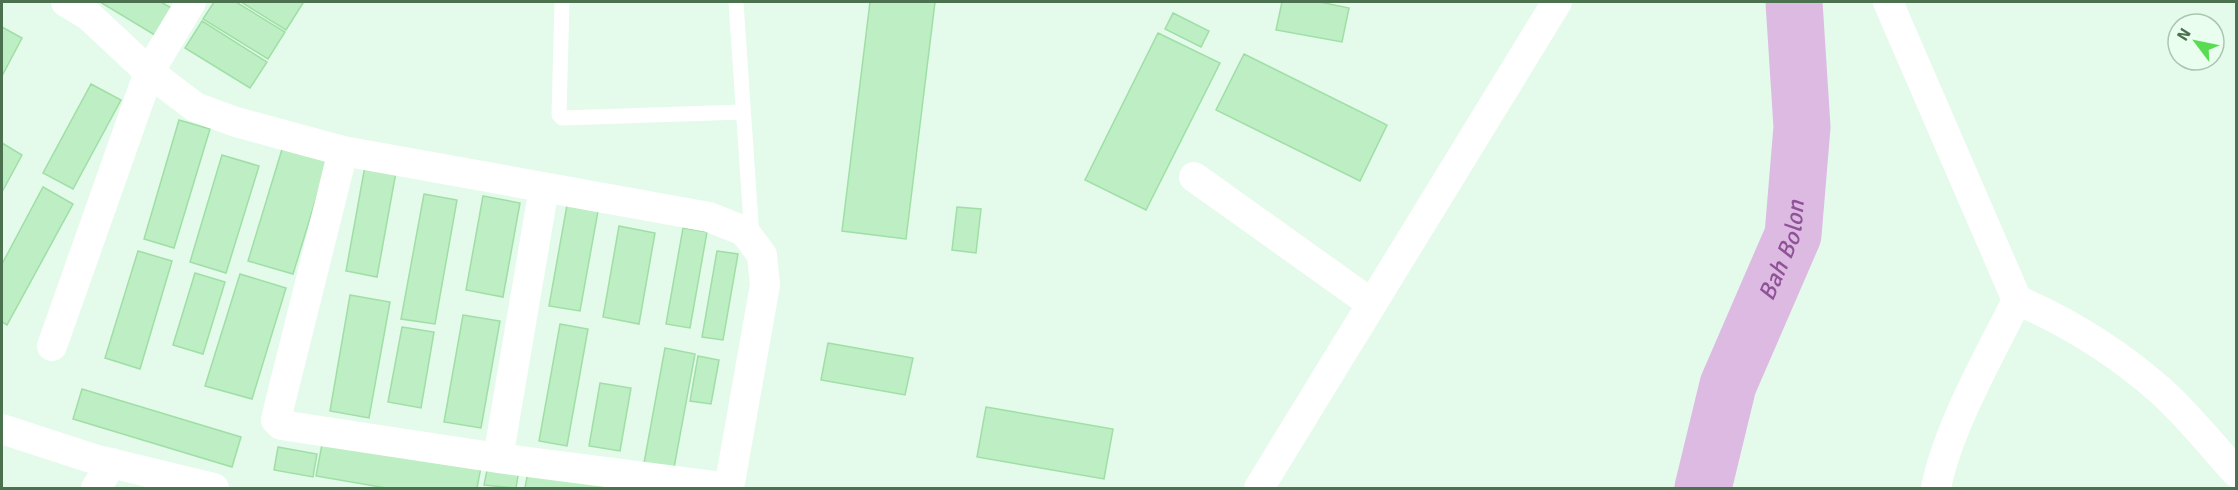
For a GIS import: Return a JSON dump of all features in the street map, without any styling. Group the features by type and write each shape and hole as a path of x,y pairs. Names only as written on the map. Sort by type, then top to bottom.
{"street":[{"path":"66,2 89,16 149,72 195,107 214,115 343,151 709,217 744,231 762,255 765,285 729,489 498,458 281,425 276,420 343,151"},
{"path":"51,346 149,72 191,2"},
{"path":"1259,489 1557,2"},
{"path":"1888,2 2017,300 2047,313 2110,352 2162,392 2236,472"},
{"path":"1194,177 1372,304"},
{"path":"498,458 544,188"},
{"path":"1936,489 1940,465 1969,398 2017,300"},
{"path":"2,429 112,463 214,489"},
{"path":"96,489 112,463"}],"lane":[{"path":"562,2 559,115 562,118 743,112"},
{"path":"736,2 753,243"}],"building":[{"path":"100,2 161,2 175,10 158,37"},
{"path":"214,2 236,2 285,32 268,59 203,19"},
{"path":"241,2 301,2 303,3 286,30"},
{"path":"870,2 935,2 906,239 842,231"},
{"path":"1282,2 1320,2 1349,8 1342,42 1276,30"},
{"path":"1173,13 1209,31 1201,47 1165,29"},
{"path":"202,21 267,62 250,88 185,48"},
{"path":"2,27 22,38 2,76"},
{"path":"1158,33 1220,63 1146,210 1085,180"},
{"path":"1244,54 1387,125 1360,181 1216,110"},
{"path":"91,84 121,100 73,189 43,173"},
{"path":"179,120 210,129 174,248 144,239"},
{"path":"2,143 22,155 2,192"},
{"path":"283,146 328,159 293,274 248,261"},
{"path":"222,155 259,166 226,273 190,262"},
{"path":"365,166 396,172 377,277 346,271"},
{"path":"43,187 73,204 7,325 2,322 2,264"},
{"path":"424,194 457,200 435,324 401,319"},
{"path":"483,196 520,203 503,297 466,290"},
{"path":"567,205 598,211 580,311 549,306"},
{"path":"957,207 981,209 976,253 952,250"},
{"path":"619,226 655,233 639,324 603,317"},
{"path":"683,228 707,232 690,328 666,324"},
{"path":"138,251 172,261 140,369 105,358"},
{"path":"717,251 738,254 723,340 702,337"},
{"path":"195,273 225,282 203,354 173,345"},
{"path":"240,274 286,288 252,399 205,386"},
{"path":"350,295 390,302 369,418 330,411"},
{"path":"463,315 500,321 481,428 444,422"},
{"path":"560,324 588,329 567,446 539,441"},
{"path":"402,327 434,332 421,408 388,402"},
{"path":"828,343 913,358 905,395 821,380"},
{"path":"665,348 695,354 674,468 644,463"},
{"path":"698,356 719,360 711,404 690,401"},
{"path":"600,383 631,388 620,451 589,446"},
{"path":"82,389 241,437 232,467 73,419"},
{"path":"986,407 1113,429 1104,479 977,457"},
{"path":"323,439 481,467 477,488 386,488 316,476"},
{"path":"278,447 317,454 313,477 274,470"},
{"path":"488,465 519,470 516,488 484,485"},
{"path":"529,466 654,488 525,488"}],"waterway":[{"name":"Bah Bolon","path":"1703,488 1728,385 1793,235 1802,127 1794,2"}]}
